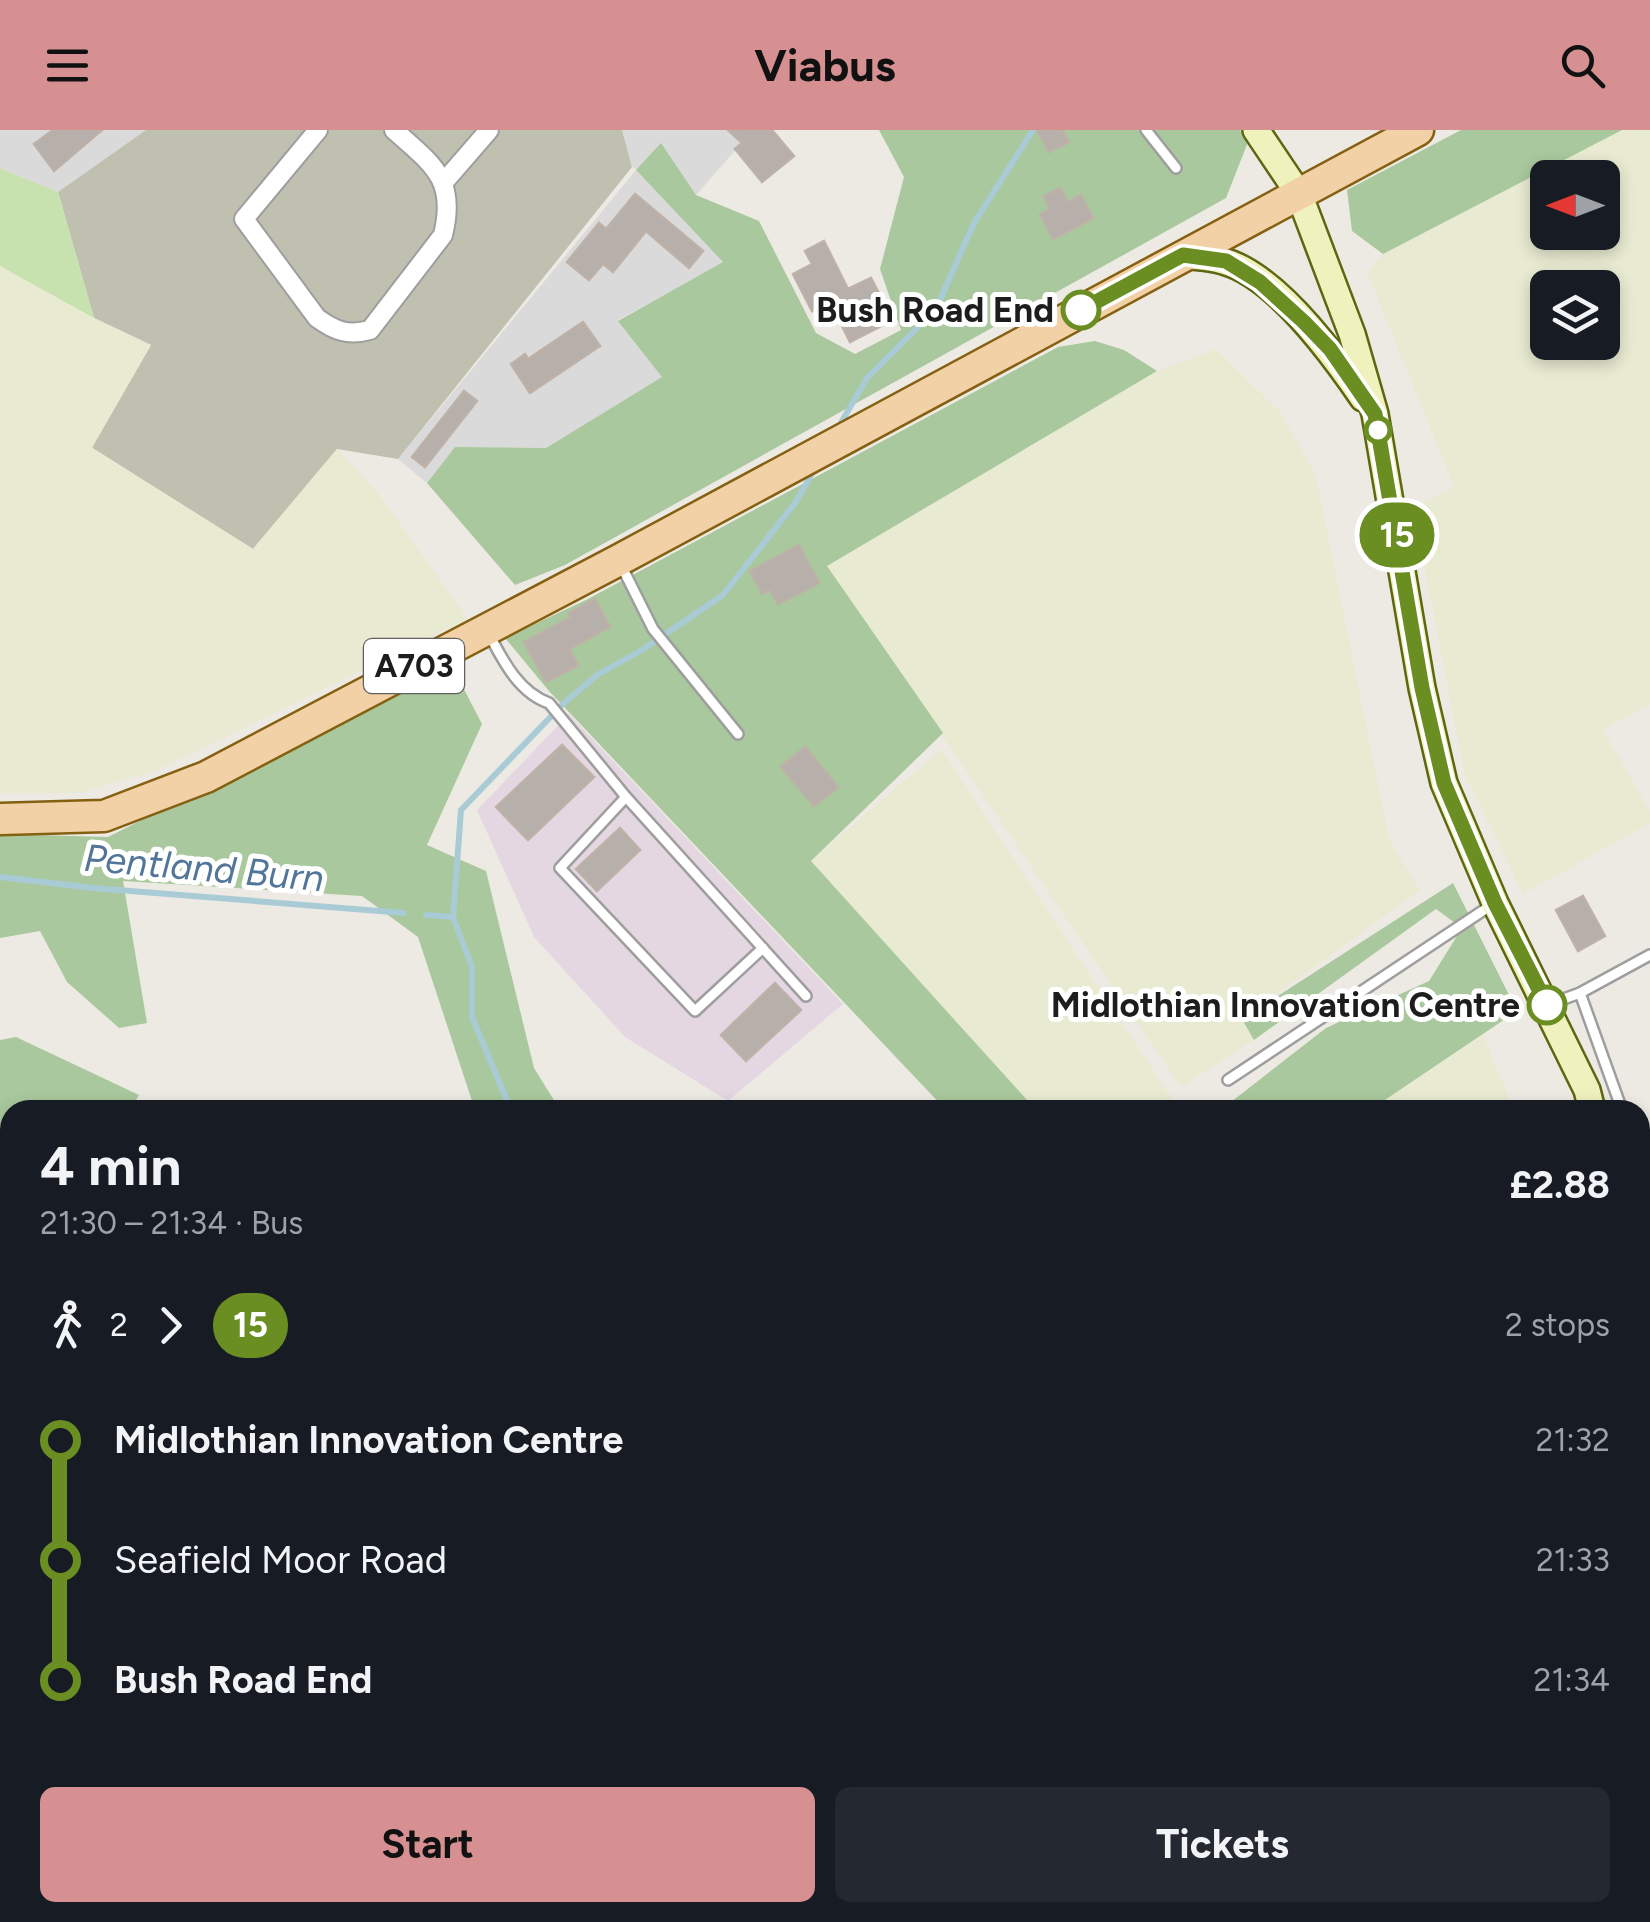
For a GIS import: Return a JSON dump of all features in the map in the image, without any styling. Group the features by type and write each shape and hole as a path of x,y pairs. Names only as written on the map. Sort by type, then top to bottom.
{"main road":[{"name":"A703","path":"0,819 104,816 206,777 619,560 1418,130"}],"street":[{"path":"318,130 244,219 309,309 341,332 370,330 443,235 448,205 439,171 394,130"},
{"path":"444,182 489,130"},
{"path":"1256,130 1300,194 1352,334 1375,414 1422,688 1444,783 1495,903 1590,1100"},
{"path":"1183,255 1226,261 1278,296 1330,349 1375,414"}],"lane":[{"path":"1146,130 1176,168"},
{"path":"619,560 652,629 738,734"},
{"path":"486,628 502,660 532,697 560,715 626,797 806,996"},
{"path":"626,797 560,868 694,1011 763,948"},
{"path":"1228,1080 1495,903"},
{"path":"1547,1005 1580,993 1650,955"},
{"path":"1580,993 1618,1100"}],"shaded area":[{"path":"0,130 146,130 58,192 0,168"},
{"path":"146,130 622,130 632,167 398,459 337,449 253,549 91,447 151,345 94,318 58,192"},
{"path":"622,130 753,130 696,195 632,167"},
{"path":"1622,130 1650,130 1650,704 1603,730 1650,811 1650,823 1523,894 1465,775 1413,509 1454,487 1367,272 1383,254 1530,178 1530,250 1620,250 1620,160 1564,160"},
{"path":"636,170 724,263 618,320 663,377 546,448 455,447 427,483 398,459"},
{"path":"0,266 151,345 92,448 253,549 337,449 377,492 468,619 153,772 77,793 0,793"},
{"path":"1216,349 1282,414 1316,477 1389,840 1420,890 1242,1019 1254,1040 1181,1087 827,566 1157,371"},
{"path":"569,714 843,1004 726,1100 625,1037 534,937 477,810"},
{"path":"941,749 1172,1100 1027,1100 811,861"},
{"path":"1483,1035 1510,1100 1385,1100"}],"green space":[{"path":"879,130 1240,130 1248,142 1226,198 565,565 515,585 427,483 455,447 546,448 662,377 618,321 723,262 636,170 661,143 696,195 759,221 816,333 855,354 901,330 880,269 904,177"},
{"path":"1461,130 1622,130 1564,160 1530,160 1530,178 1383,254 1352,231 1347,190"},
{"path":"0,168 58,192 94,318 0,266"},
{"path":"1095,341 1124,350 1157,371 827,566 943,733 811,861 1027,1100 937,1100 549,691 505,638 586,600 1058,347"},
{"path":"451,664 482,724 427,845 486,871 534,1068 554,1100 472,1100 418,937 362,896 123,881 147,1023 119,1028 67,982 40,931 0,938 0,834 108,837"},
{"path":"1453,883 1517,1011 1385,1100 1234,1100 1326,1028 1429,981 1462,928 1436,909 1254,1040 1242,1019"},
{"path":"16,1037 139,1095 136,1100 0,1100 0,1040"}],"building":[{"path":"53,130 102,130 54,171 34,144"},
{"path":"728,130 772,130 794,156 762,182 735,149 742,143"},
{"path":"1037,130 1062,130 1069,142 1049,152"},
{"path":"1060,188 1068,202 1081,195 1093,218 1053,239 1040,214 1050,209 1044,196"},
{"path":"635,194 703,251 689,268 646,231 613,272 603,264 589,280 567,262 599,223 606,229"},
{"path":"824,241 848,289 871,278 893,320 850,342 830,302 812,311 793,274 812,264 805,251"},
{"path":"583,322 600,346 530,393 511,364 525,354 528,359"},
{"path":"464,391 477,401 425,467 412,457"},
{"path":"799,545 819,583 778,604 770,590 762,594 750,571"},
{"path":"595,599 610,627 569,649 578,665 546,682 524,642"},
{"path":"562,745 594,777 528,840 496,807"},
{"path":"805,747 838,787 814,806 781,767"},
{"path":"620,828 640,850 597,891 576,869"},
{"path":"1583,896 1605,936 1578,951 1556,910"},
{"path":"775,983 801,1010 746,1061 721,1035"}],"waterway":[{"path":"838,428 867,378 936,309 974,223 1033,130"},
{"path":"507,1100 472,1017 472,967 453,917 461,810 564,703 597,675 642,650 723,595 795,503 817,465"},
{"name":"Pentland Burn","path":"0,877 404,913"},
{"name":"Pentland Burn","path":"426,915 453,917"}],"bus line":[{"name":"15","path":"1081,310 1183,255 1226,261 1278,296 1304,322 1330,349 1375,414 1422,688 1444,783 1495,903 1547,1005"}],"place":[{"name":"Bush Road End","path":"1081,310"},
{"name":"Midlothian Innovation Centre","path":"1547,1005"}]}
